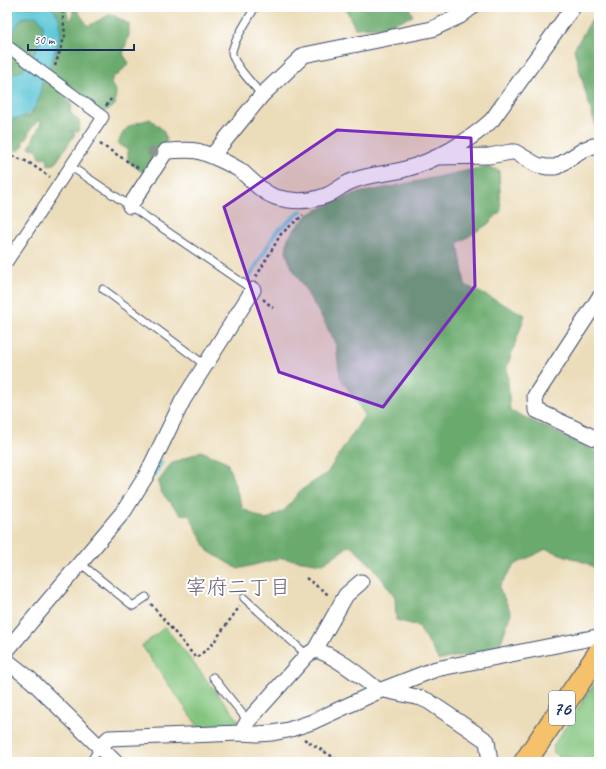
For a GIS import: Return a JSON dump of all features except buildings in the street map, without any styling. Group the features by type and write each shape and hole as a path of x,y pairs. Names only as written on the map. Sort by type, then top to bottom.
{"main road":[{"name":"76","path":"531,760 599,653"}],"street":[{"path":"212,156 262,95 304,55 432,29 460,16 472,7"},
{"path":"130,206 166,151 196,151 212,156 240,171 256,186 273,196 291,201 301,201 326,196 353,180 404,170 438,157 492,120 573,7"},
{"path":"7,262 103,117 8,47"},
{"path":"438,157 489,156 515,152 547,168 556,168 585,149 593,146 599,146"},
{"path":"7,650 79,562 124,511 146,476 183,400 252,289"},
{"path":"598,439 536,410 534,396 599,298"},
{"path":"244,727 311,653 346,595 361,582"},
{"path":"100,748 109,738 244,727 257,734 288,730 312,722 382,690 436,669 597,637 599,638"},
{"path":"311,653 320,651 382,690 421,698 428,701 487,741 490,762"},
{"path":"7,661 31,680 116,762"}],"lane":[{"path":"255,7 235,43 232,52 235,61 262,95"},
{"path":"70,166 252,289"},
{"path":"103,289 205,365"},
{"path":"79,562 133,606 146,598"},
{"path":"244,599 311,653"},
{"path":"213,677 244,727"},
{"path":"90,762 100,748"}],"path":[{"path":"49,76 60,53 64,35 62,7"},
{"path":"89,138 149,176"},
{"path":"7,154 28,162 59,183"},
{"path":"252,289 281,234 303,215"},
{"path":"306,578 327,595 341,603"},
{"path":"146,598 196,658 211,646 244,599"},
{"path":"288,730 341,762"}],"highlighted area":[{"path":"337,130 471,138 475,286 383,407 279,372 224,207"}],"green space":[{"path":"7,7 68,7 67,13 70,21 73,16 72,7 75,7 88,26 111,14 129,24 129,35 123,54 129,63 118,75 113,76 111,84 116,91 115,105 100,113 78,101 83,93 73,87 61,93 72,105 70,112 80,122 78,132 71,131 75,134 55,164 48,165 47,157 40,158 37,149 29,148 41,123 38,120 29,132 27,139 22,141 24,146 18,151 14,149 10,151 7,147 7,110 29,117 34,109 29,97 7,91","holes":["42,40 56,42 56,57 49,52 27,64"]},
{"path":"345,7 409,7 413,16 383,27 355,28"},
{"path":"598,7 599,131 597,131 574,49"},
{"path":"150,119 163,130 167,140 146,175 128,161 128,150 118,144 123,132 126,129 130,126"},
{"path":"485,167 499,170 501,211 488,224 458,243 465,285 525,315 507,367 510,410 599,453 599,570 586,563 546,549 514,565 499,587 511,613 499,648 439,660 418,626 396,620 395,597 374,568 350,545 323,564 281,558 238,569 208,551 189,515 180,514 161,492 158,482 171,464 201,451 227,462 243,509 266,520 285,510 300,491 327,473 365,415 340,377 336,345 324,321 290,264 286,251 288,238 309,214 353,194"},
{"path":"165,627 240,722 238,726 199,728 142,646"},
{"path":"596,681 599,681 599,762 564,762 554,753 553,746"}],"water":[{"path":"7,7 50,7 57,14 60,22 60,32 55,53 43,81 36,105 25,116 15,119 7,118 7,74 18,72 27,65 40,42 43,26 41,21 36,16 23,17 17,24 7,48"}],"waterway":[{"path":"249,278 276,232 301,211"},
{"path":"154,475 162,462"}],"district":[{"name":"宰府二丁目","path":"238,587"}]}
